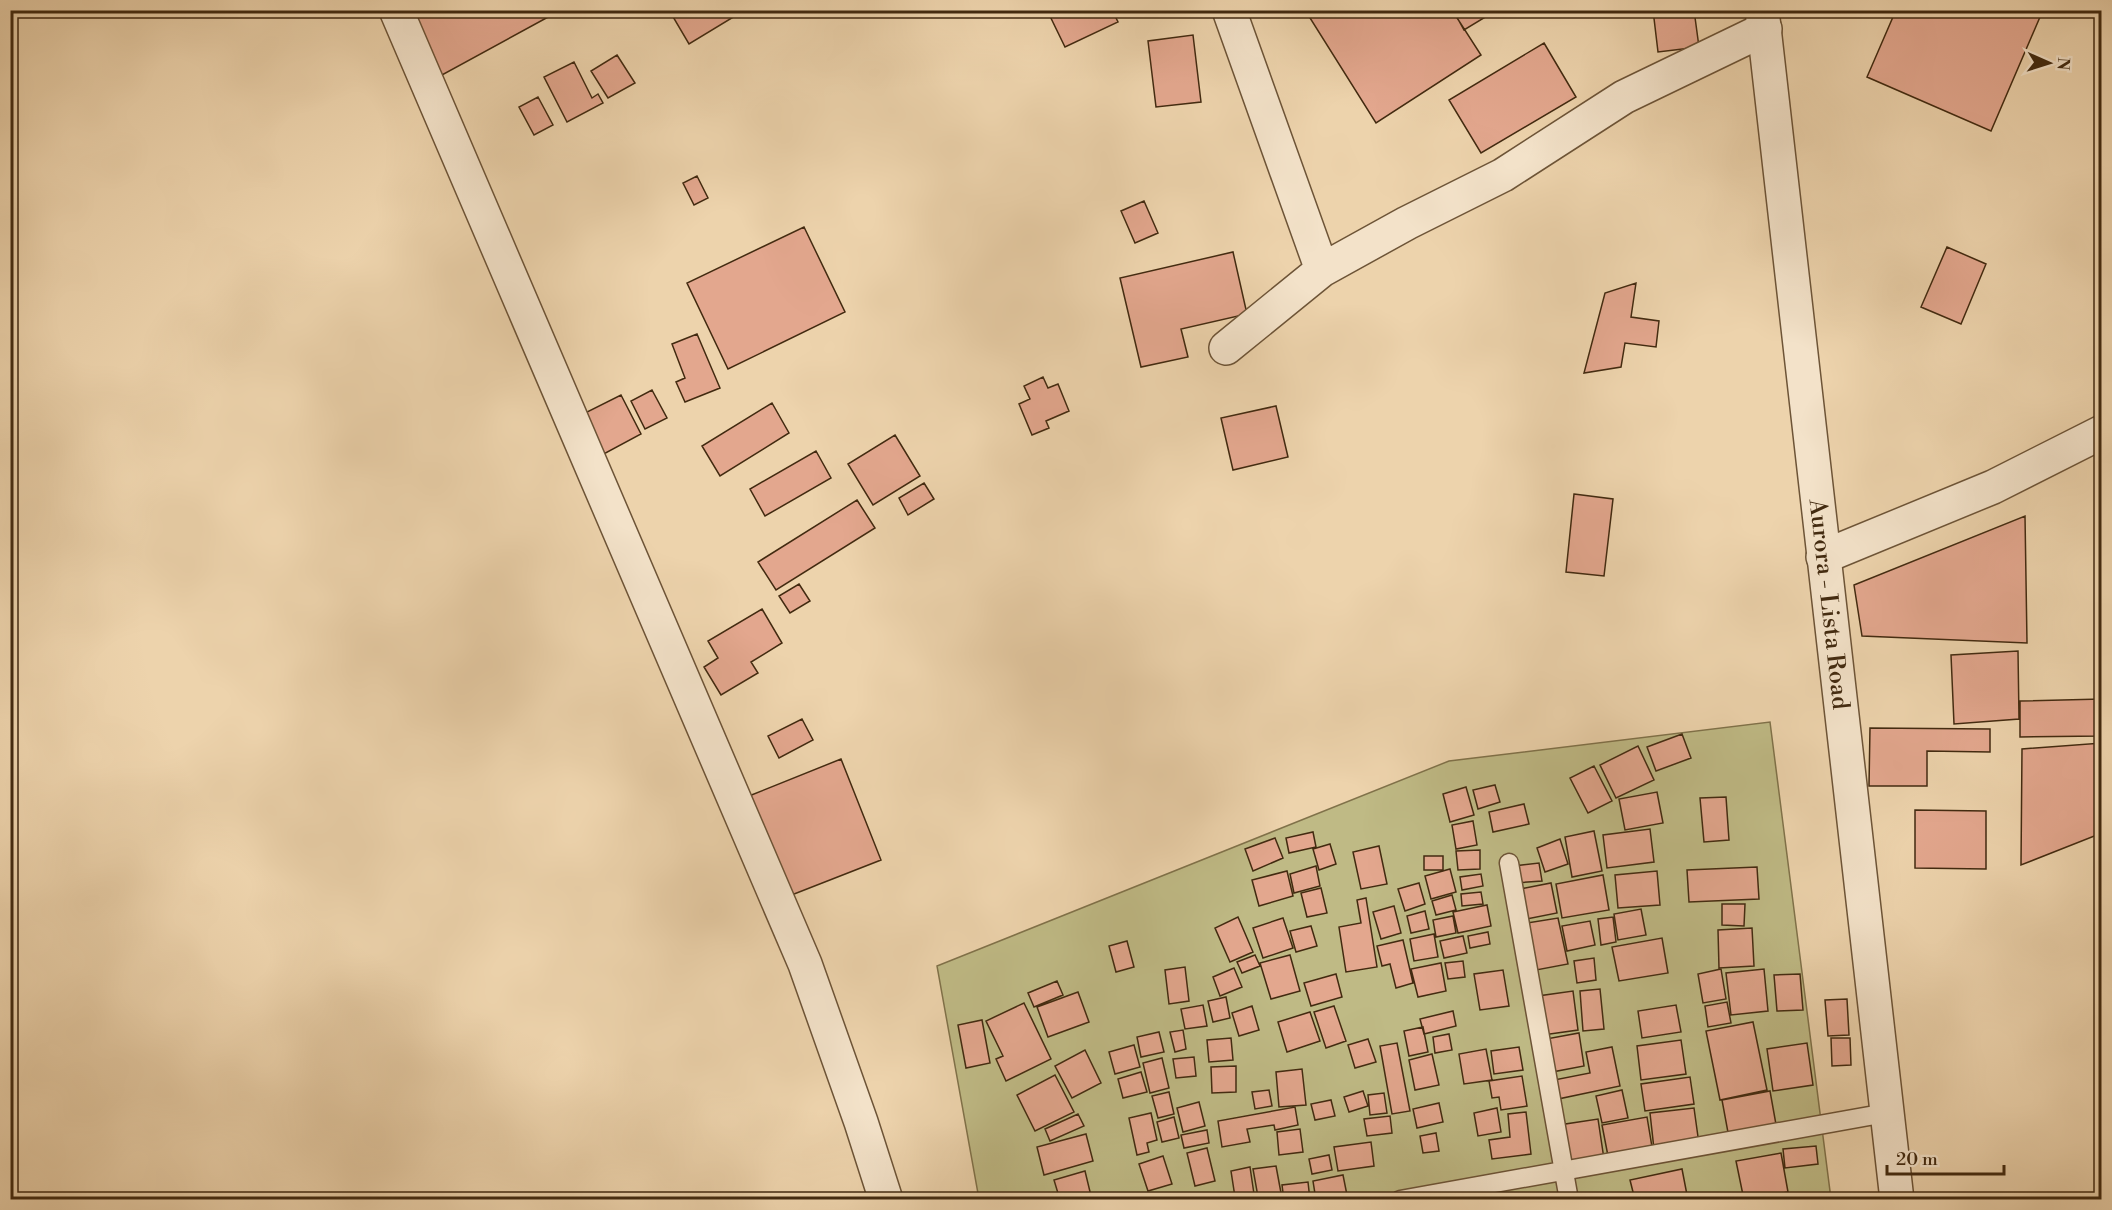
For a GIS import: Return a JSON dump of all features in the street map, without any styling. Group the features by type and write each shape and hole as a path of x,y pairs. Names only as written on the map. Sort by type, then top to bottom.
{"street":[{"path":"396,10 806,964 861,1122 885,1200"},
{"path":"1229,10 1322,270"},
{"path":"1226,348 1322,270 1407,223 1503,175 1624,97 1764,20"},
{"name":"Aurora - Lista Road","path":"1764,20 1897,1200"},
{"path":"1823,557 1993,486 2102,432"}],"lane":[{"path":"1509,864 1569,1200"},
{"path":"1400,1200 1886,1113"}],"shaded area":[{"path":"1770,722 1831,1199 979,1199 937,966 1449,761"}],"building":[{"path":"407,10 561,10 442,75"},
{"path":"669,10 745,10 689,44"},
{"path":"1047,10 1112,10 1118,22 1065,47"},
{"path":"1305,10 1452,10 1481,55 1376,123"},
{"path":"1453,10 1497,10 1464,30"},
{"path":"1653,10 1694,10 1699,47 1658,52"},
{"path":"1896,10 2043,10 1991,131 1867,77"},
{"path":"1193,35 1201,102 1156,107 1148,41"},
{"path":"1544,43 1576,97 1481,153 1449,100"},
{"path":"617,55 635,83 608,98 591,71"},
{"path":"574,62 592,98 598,94 603,103 567,122 544,77"},
{"path":"538,97 553,125 534,135 519,107"},
{"path":"697,176 708,198 694,205 683,183"},
{"path":"1144,201 1158,233 1135,243 1121,211"},
{"path":"804,227 845,312 728,369 687,283"},
{"path":"1947,247 1986,264 1961,324 1921,307"},
{"path":"1233,252 1247,314 1181,329 1188,357 1141,367 1120,278"},
{"path":"1636,283 1631,317 1659,321 1656,347 1625,343 1621,367 1584,373 1605,293"},
{"path":"697,334 720,388 685,402 676,382 685,378 672,344"},
{"path":"1043,377 1048,388 1058,384 1069,411 1046,421 1049,428 1032,435 1019,404 1030,399 1024,386"},
{"path":"652,390 667,418 645,429 631,401"},
{"path":"621,395 641,434 600,456 579,416"},
{"path":"772,403 789,433 720,476 702,446"},
{"path":"1276,406 1288,457 1233,470 1221,418"},
{"path":"895,435 920,476 873,505 848,464"},
{"path":"816,451 831,478 765,516 750,489"},
{"path":"924,483 934,499 908,515 899,498"},
{"path":"1574,494 1613,499 1604,576 1566,572"},
{"path":"857,500 875,528 776,590 758,562"},
{"path":"2025,516 2027,643 1862,636 1854,585"},
{"path":"799,584 810,601 790,613 779,596"},
{"path":"762,609 782,643 751,662 758,673 721,695 704,667 718,658 708,641"},
{"path":"2018,651 2019,719 1954,724 1951,655"},
{"path":"2102,699 2102,736 2020,737 2020,701"},
{"path":"802,719 813,740 779,758 768,736"},
{"path":"1870,728 1990,729 1990,752 1927,751 1927,786 1869,786"},
{"path":"1682,734 1691,758 1656,771 1647,747"},
{"path":"2102,743 2102,833 2021,865 2022,749"},
{"path":"1638,746 1654,780 1616,798 1600,765"},
{"path":"841,759 881,860 789,896 749,796"},
{"path":"1594,766 1612,801 1588,813 1570,778"},
{"path":"1495,785 1500,802 1478,809 1473,790"},
{"path":"1466,787 1474,815 1450,822 1443,794"},
{"path":"1657,792 1663,823 1625,830 1619,799"},
{"path":"1726,797 1729,840 1704,842 1700,798"},
{"path":"1524,804 1529,824 1493,832 1489,812"},
{"path":"1915,810 1986,811 1986,869 1915,868"},
{"path":"1473,821 1477,845 1456,849 1452,825"},
{"path":"1650,829 1654,862 1607,868 1603,835"},
{"path":"1594,831 1602,871 1572,877 1565,837"},
{"path":"1313,832 1316,847 1289,853 1286,838"},
{"path":"1275,838 1283,858 1253,871 1245,849"},
{"path":"1560,839 1568,864 1545,872 1537,848"},
{"path":"1330,844 1336,864 1319,870 1313,849"},
{"path":"1379,846 1387,884 1361,889 1353,852"},
{"path":"1480,850 1480,869 1458,870 1456,851"},
{"path":"1424,856 1443,856 1443,870 1424,870"},
{"path":"1539,863 1542,881 1515,883 1514,866"},
{"path":"1316,866 1320,886 1294,893 1290,874"},
{"path":"1757,867 1759,899 1689,902 1687,870"},
{"path":"1450,869 1456,892 1431,899 1425,876"},
{"path":"1287,871 1293,896 1259,906 1252,880"},
{"path":"1657,871 1660,905 1618,908 1615,875"},
{"path":"1481,874 1483,886 1462,890 1460,877"},
{"path":"1603,875 1609,910 1562,918 1556,884"},
{"path":"1419,883 1425,904 1405,911 1398,889"},
{"path":"1551,883 1557,913 1522,920 1515,890"},
{"path":"1321,888 1327,913 1307,917 1301,893"},
{"path":"1481,892 1483,904 1462,906 1461,894"},
{"path":"1452,895 1456,910 1436,915 1432,901"},
{"path":"1366,898 1377,967 1346,972 1339,927 1361,923 1357,900"},
{"path":"1722,904 1745,904 1744,926 1722,925"},
{"path":"1487,905 1491,926 1458,933 1453,912"},
{"path":"1394,906 1401,933 1381,939 1373,912"},
{"path":"1641,909 1646,935 1618,940 1614,914"},
{"path":"1425,911 1429,929 1411,933 1407,916"},
{"path":"1453,916 1456,933 1436,937 1433,920"},
{"path":"1238,917 1253,952 1230,962 1215,928"},
{"path":"1613,917 1616,942 1601,945 1598,919"},
{"path":"1283,918 1293,948 1263,958 1253,928"},
{"path":"1558,918 1568,964 1531,971 1521,924"},
{"path":"1590,921 1595,945 1567,951 1562,926"},
{"path":"1311,926 1317,946 1296,952 1290,931"},
{"path":"1752,928 1754,966 1719,968 1718,930"},
{"path":"1488,932 1490,944 1470,948 1468,936"},
{"path":"1434,934 1438,957 1414,961 1410,939"},
{"path":"1463,936 1467,953 1444,958 1440,941"},
{"path":"1662,938 1668,973 1619,981 1612,947"},
{"path":"1403,940 1413,983 1396,988 1390,964 1382,966 1377,946"},
{"path":"1127,941 1134,967 1116,972 1109,946"},
{"path":"1255,955 1260,966 1242,973 1237,962"},
{"path":"1290,955 1300,991 1271,999 1260,963"},
{"path":"1594,958 1596,980 1577,983 1574,961"},
{"path":"1463,961 1465,977 1448,979 1445,963"},
{"path":"1441,963 1446,991 1418,997 1411,969"},
{"path":"1185,967 1189,1001 1169,1004 1165,970"},
{"path":"1234,968 1242,987 1220,996 1213,977"},
{"path":"1721,969 1726,999 1703,1003 1698,974"},
{"path":"1764,969 1768,1011 1731,1015 1726,973"},
{"path":"1503,970 1509,1006 1480,1010 1474,974"},
{"path":"1336,974 1342,997 1311,1006 1304,983"},
{"path":"1800,974 1803,1010 1777,1011 1774,975"},
{"path":"1057,981 1063,995 1034,1007 1028,993"},
{"path":"1600,989 1604,1029 1583,1031 1580,991"},
{"path":"1573,991 1578,1030 1543,1035 1538,996"},
{"path":"1078,992 1089,1022 1048,1037 1037,1007"},
{"path":"1226,997 1230,1018 1213,1022 1208,1001"},
{"path":"1847,999 1849,1035 1828,1036 1825,1000"},
{"path":"1727,1002 1731,1023 1708,1027 1705,1006"},
{"path":"1024,1003 1051,1059 1006,1081 996,1059 1003,1056 986,1021"},
{"path":"1203,1005 1207,1026 1185,1029 1181,1009"},
{"path":"1676,1005 1681,1032 1642,1038 1638,1011"},
{"path":"1252,1006 1259,1030 1239,1036 1232,1013"},
{"path":"1334,1006 1346,1041 1326,1048 1314,1012"},
{"path":"1453,1011 1456,1026 1424,1034 1420,1019"},
{"path":"1310,1012 1320,1041 1287,1052 1278,1022"},
{"path":"982,1020 990,1063 966,1068 958,1025"},
{"path":"1753,1022 1767,1090 1720,1100 1706,1031"},
{"path":"1423,1027 1428,1052 1409,1056 1404,1031"},
{"path":"1183,1030 1186,1049 1175,1052 1170,1032"},
{"path":"1159,1032 1164,1052 1141,1057 1137,1037"},
{"path":"1579,1033 1584,1066 1552,1072 1546,1039"},
{"path":"1449,1034 1452,1050 1435,1053 1433,1037"},
{"path":"1231,1038 1233,1060 1209,1062 1207,1040"},
{"path":"1831,1038 1850,1038 1851,1065 1832,1066"},
{"path":"1368,1039 1376,1062 1355,1068 1348,1045"},
{"path":"1681,1040 1686,1074 1641,1080 1637,1046"},
{"path":"1397,1043 1410,1111 1392,1114 1380,1046"},
{"path":"1807,1043 1813,1085 1773,1091 1767,1049"},
{"path":"1134,1045 1140,1067 1115,1074 1109,1052"},
{"path":"1519,1047 1523,1070 1494,1074 1491,1051"},
{"path":"1612,1047 1620,1086 1558,1099 1554,1080 1590,1073 1586,1052"},
{"path":"1486,1049 1492,1080 1464,1084 1459,1054"},
{"path":"1085,1050 1101,1083 1072,1098 1055,1066"},
{"path":"1432,1054 1439,1085 1415,1090 1409,1060"},
{"path":"1194,1057 1196,1076 1176,1078 1173,1059"},
{"path":"1162,1058 1169,1088 1150,1093 1143,1063"},
{"path":"1236,1066 1236,1092 1212,1093 1211,1067"},
{"path":"1302,1069 1306,1105 1279,1107 1276,1072"},
{"path":"1141,1072 1147,1092 1123,1098 1118,1079"},
{"path":"1055,1075 1074,1112 1035,1131 1017,1095"},
{"path":"1522,1076 1527,1106 1501,1110 1499,1097 1492,1098 1489,1081"},
{"path":"1690,1077 1694,1104 1645,1111 1641,1084"},
{"path":"1269,1090 1272,1106 1255,1109 1252,1092"},
{"path":"1622,1090 1628,1118 1602,1123 1596,1096"},
{"path":"1363,1091 1368,1106 1349,1112 1344,1097"},
{"path":"1770,1091 1777,1130 1729,1138 1722,1100"},
{"path":"1169,1092 1174,1114 1158,1118 1152,1096"},
{"path":"1384,1093 1387,1113 1370,1115 1368,1095"},
{"path":"1331,1100 1335,1116 1315,1120 1311,1104"},
{"path":"1199,1102 1205,1126 1183,1132 1177,1108"},
{"path":"1439,1103 1443,1122 1417,1128 1413,1109"},
{"path":"1295,1107 1298,1125 1275,1130 1274,1125 1247,1129 1250,1142 1222,1147 1218,1121"},
{"path":"1497,1108 1501,1132 1478,1136 1474,1113"},
{"path":"1694,1108 1699,1144 1654,1149 1650,1113"},
{"path":"1526,1112 1531,1154 1492,1159 1489,1140 1510,1137 1508,1114"},
{"path":"1151,1113 1157,1140 1147,1143 1149,1152 1137,1155 1129,1118"},
{"path":"1078,1114 1084,1126 1050,1141 1045,1129"},
{"path":"1390,1116 1392,1133 1367,1136 1364,1119"},
{"path":"1174,1117 1179,1138 1162,1142 1157,1122"},
{"path":"1647,1117 1652,1147 1608,1156 1602,1125"},
{"path":"1598,1119 1604,1159 1565,1165 1559,1125"},
{"path":"1300,1129 1303,1152 1279,1155 1277,1132"},
{"path":"1207,1130 1209,1143 1184,1148 1181,1135"},
{"path":"1436,1133 1439,1151 1423,1153 1420,1136"},
{"path":"1086,1134 1093,1161 1044,1175 1037,1147"},
{"path":"1371,1142 1374,1166 1338,1171 1334,1147"},
{"path":"1816,1146 1818,1164 1785,1168 1783,1149"},
{"path":"1207,1148 1215,1181 1195,1186 1187,1153"},
{"path":"1781,1153 1788,1192 1744,1200 1736,1161"},
{"path":"1329,1155 1332,1170 1312,1174 1309,1159"},
{"path":"1163,1156 1172,1184 1148,1191 1139,1164"},
{"path":"1276,1166 1281,1193 1258,1197 1253,1169"},
{"path":"1250,1167 1254,1194 1235,1197 1231,1171"},
{"path":"1682,1169 1688,1200 1635,1200 1630,1180"},
{"path":"1085,1171 1092,1200 1060,1200 1054,1180"},
{"path":"1343,1175 1348,1200 1316,1200 1313,1181"},
{"path":"1308,1182 1310,1200 1284,1200 1282,1185"}]}
